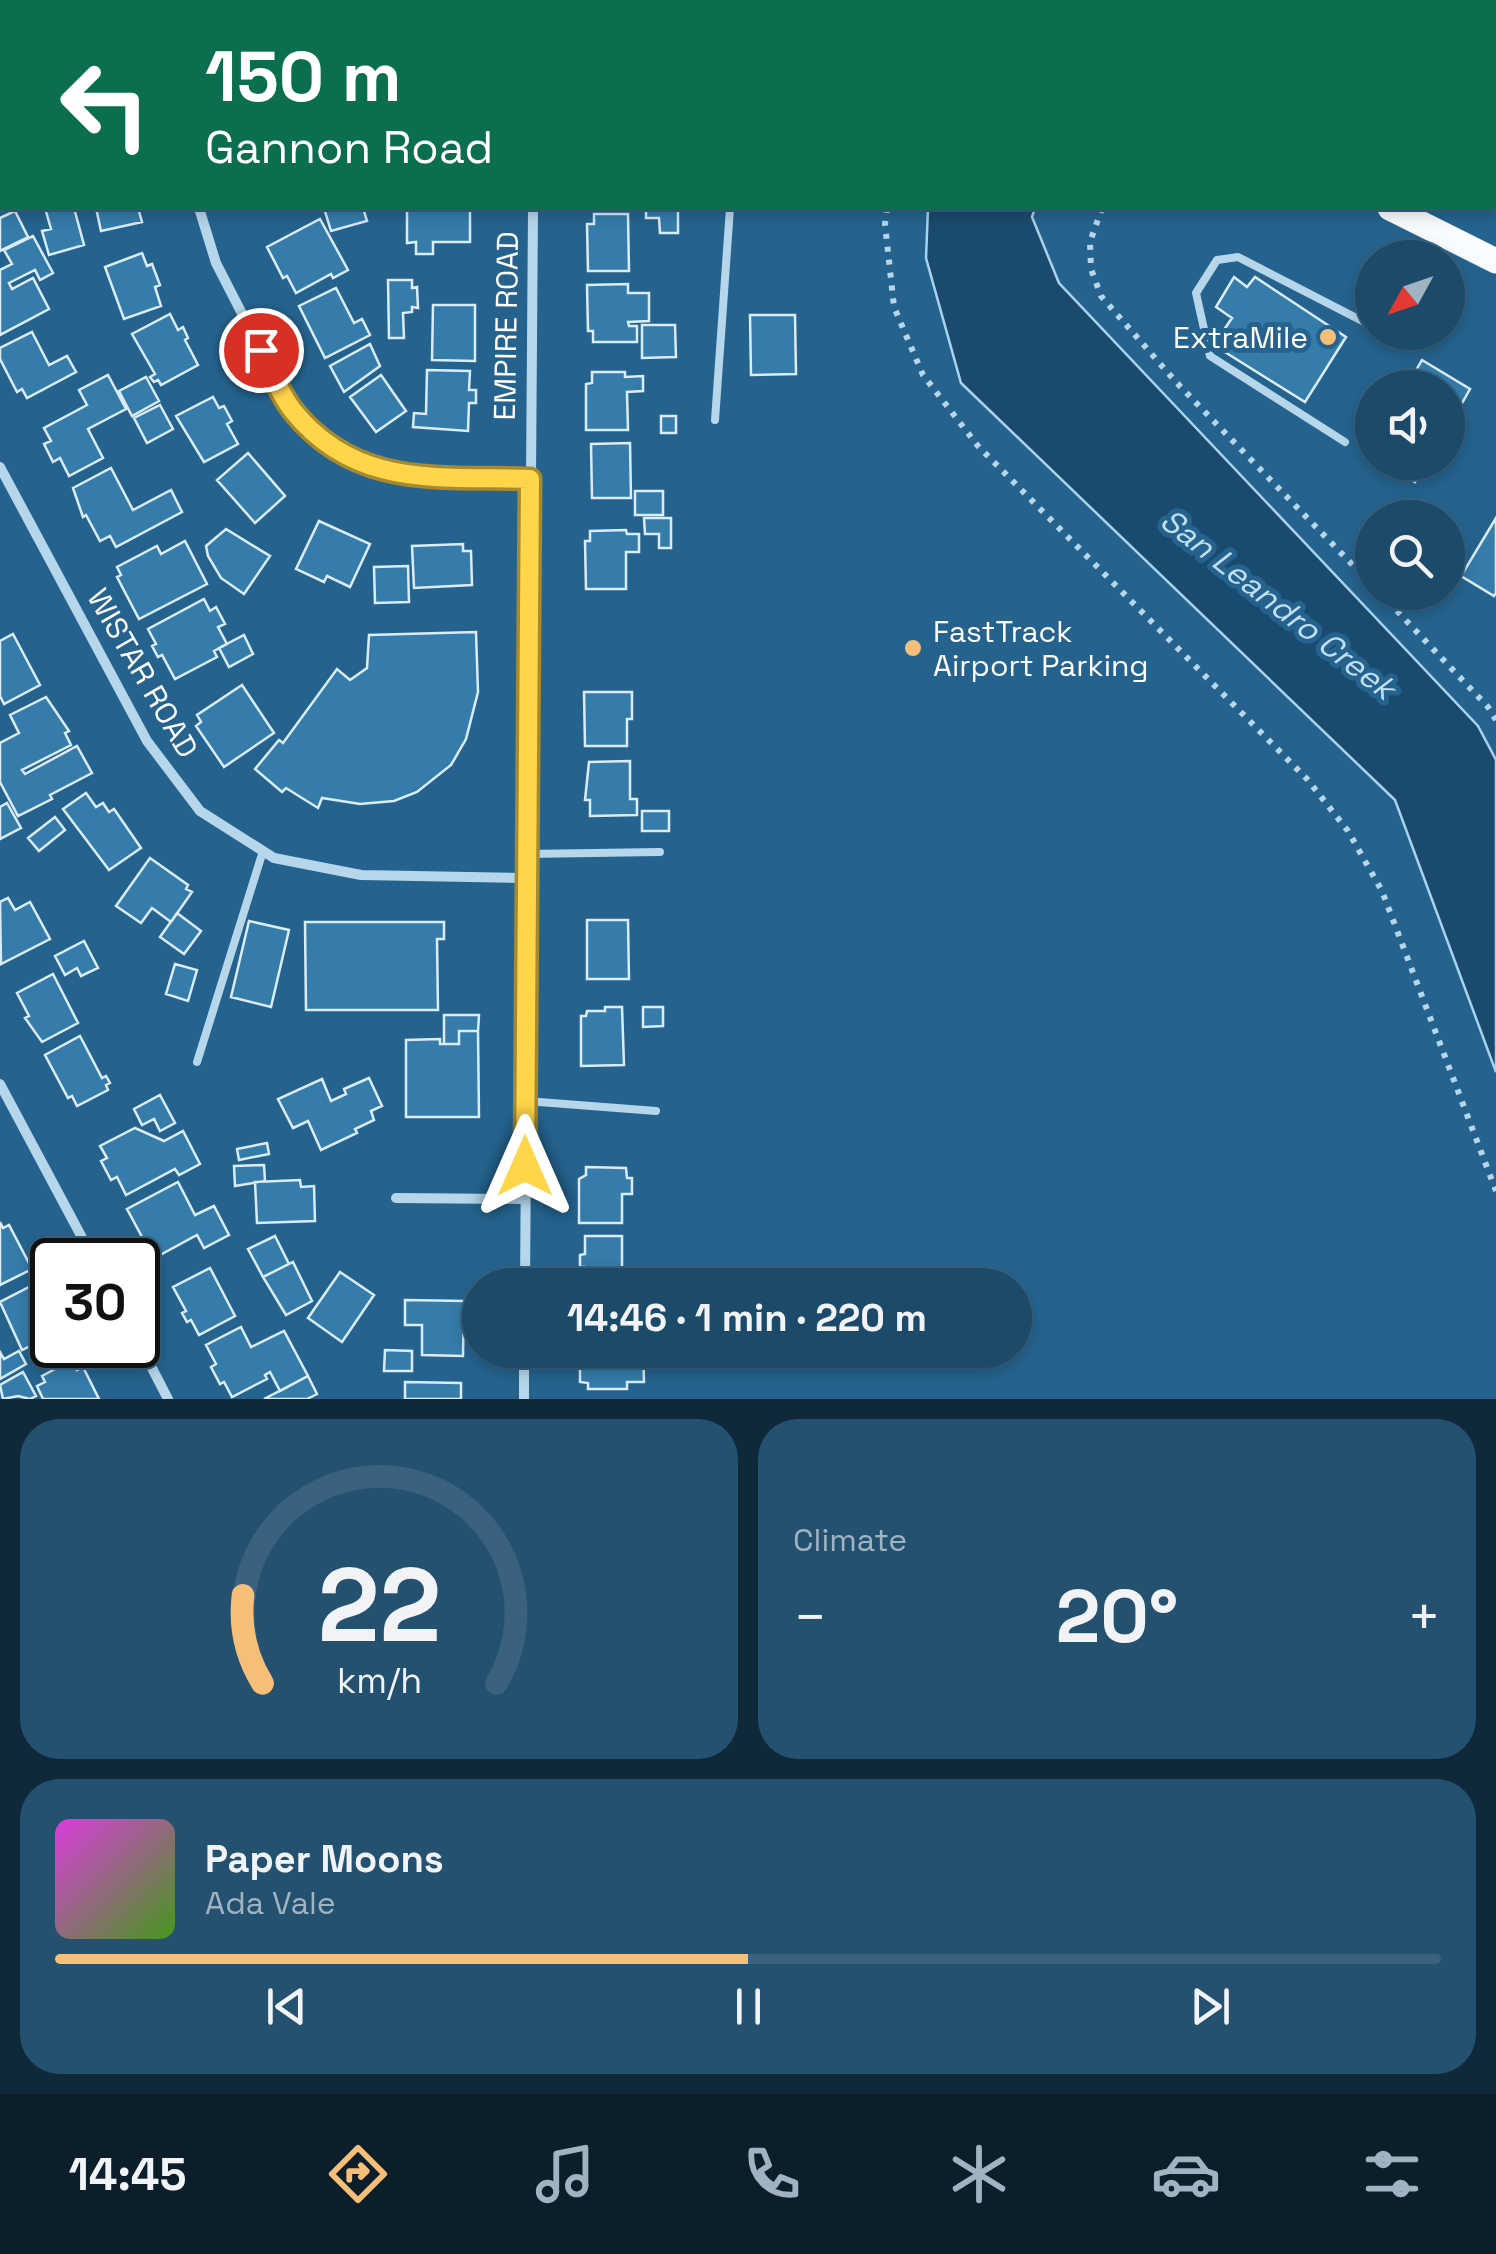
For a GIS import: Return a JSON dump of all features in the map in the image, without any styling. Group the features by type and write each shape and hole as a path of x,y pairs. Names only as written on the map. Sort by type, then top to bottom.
{"main road":[{"path":"1394,210 1496,261"}],"street":[{"path":"200,210 216,263 291,409 324,444 362,465 407,475 530,479"},
{"name":"EMPIRE ROAD","path":"524,1268 533,210"},
{"name":"WISTAR ROAD","path":"0,467 146,740 200,812 274,858 361,875 526,878"},
{"path":"0,1084 82,1238"},
{"path":"396,1198 525,1199"},
{"path":"152,1368 168,1399"},
{"path":"524,1368 524,1399"}],"lane":[{"path":"715,420 730,210"},
{"path":"1345,442 1210,356 1196,293 1217,260 1238,258 1355,317"},
{"path":"197,1062 263,851"},
{"path":"527,854 660,852"},
{"path":"526,1101 656,1111"}],"path":[{"path":"887,210 894,307 923,375 978,446 1307,779 1348,832 1382,891 1496,1191"},
{"path":"1101,210 1090,242 1091,269 1101,296 1176,382 1355,567"},
{"path":"1396,610 1496,720"}],"water":[{"name":"San Leandro Creek","path":"928,210 1034,210 1032,217 1059,283 1355,596 1355,610 1368,610 1478,726 1496,760 1496,1072 1395,800 961,383 926,258"}],"building":[{"path":"46,210 75,210 84,245 49,255 42,231 51,229"},
{"path":"96,210 139,210 142,222 101,231"},
{"path":"325,210 364,210 367,221 331,231"},
{"path":"407,210 470,210 470,242 433,242 433,254 416,254 416,242 407,243"},
{"path":"646,210 678,210 678,233 660,233 659,218 646,218"},
{"path":"15,211 28,237 0,251 0,218"},
{"path":"594,214 628,214 629,271 588,271 587,224 594,224"},
{"path":"320,219 348,270 333,278 331,274 296,293 267,247"},
{"path":"33,236 53,273 40,280 35,270 9,283 12,289 33,278 49,309 0,335 0,270 12,264 4,250"},
{"path":"142,253 147,266 152,264 160,285 155,287 161,306 124,319 105,267"},
{"path":"1234,277 1247,287 1255,277 1346,337 1305,402 1220,349 1217,340 1232,318 1216,307"},
{"path":"388,280 412,280 412,288 417,287 418,308 403,313 404,338 389,338"},
{"path":"628,284 628,293 649,293 649,321 628,322 629,326 637,326 637,342 593,342 593,331 588,331 587,285"},
{"path":"336,288 354,323 362,319 370,335 325,358 299,306"},
{"path":"433,305 475,305 475,361 432,360"},
{"path":"170,314 178,330 183,327 198,365 161,385 150,377 155,374 132,334"},
{"path":"750,315 795,315 796,374 751,375"},
{"path":"642,325 675,325 676,357 642,358"},
{"path":"32,332 49,365 67,356 76,372 27,398 22,389 17,392 0,359 0,348"},
{"path":"370,344 380,366 344,392 330,366"},
{"path":"1422,360 1439,370 1416,370"},
{"path":"427,370 470,371 469,390 476,390 476,403 469,403 468,431 413,427 414,413 426,414"},
{"path":"592,372 643,376 643,391 627,392 628,430 586,430 586,384 592,383"},
{"path":"108,375 126,409 88,429 103,458 69,476 60,458 53,462 44,444 51,441 44,428 87,405 79,390"},
{"path":"381,375 406,411 376,432 350,397"},
{"path":"146,377 159,401 132,416 119,391"},
{"path":"213,397 219,408 224,406 232,421 227,424 238,444 204,462 176,416"},
{"path":"160,405 173,429 147,443 134,418"},
{"path":"661,416 676,416 676,433 661,433"},
{"path":"630,443 631,498 592,498 591,444"},
{"path":"248,453 285,496 255,523 217,480"},
{"path":"111,468 133,510 171,490 182,512 116,547 110,536 100,541 86,515 83,517 73,488"},
{"path":"635,491 663,491 663,515 635,515"},
{"path":"644,518 671,518 671,548 659,548 659,534 645,534"},
{"path":"1496,518 1494,596 1465,578 1465,569"},
{"path":"319,521 370,544 350,587 327,576 324,582 296,569"},
{"path":"226,529 270,556 244,594 221,578 208,556 206,546"},
{"path":"626,530 627,534 639,534 639,552 626,552 626,589 586,589 585,541 590,541 590,531"},
{"path":"185,541 207,584 139,619 117,577 121,575 117,567 157,546 161,554"},
{"path":"463,544 463,551 471,551 472,585 414,588 412,546"},
{"path":"408,566 409,602 375,603 374,567"},
{"path":"204,599 210,611 216,607 225,624 218,627 227,644 214,651 217,657 175,679 162,655 158,657 152,646 156,644 148,629"},
{"path":"476,632 478,692 466,739 451,765 417,792 394,801 360,804 322,798 318,808 286,788 282,792 255,769 279,740 283,743 337,669 350,680 367,668 369,635"},
{"path":"13,634 40,685 4,704 0,696 0,641"},
{"path":"244,635 253,654 229,667 219,648"},
{"path":"242,685 274,733 224,767 196,726 201,722 197,715"},
{"path":"584,692 632,692 627,746 585,746"},
{"path":"46,697 69,731 65,733 71,745 22,770 25,774 77,746 92,773 18,816 0,782 0,743 19,733 10,715"},
{"path":"630,761 630,799 637,799 637,815 590,816 590,800 585,800 589,762"},
{"path":"86,793 96,807 103,803 109,812 114,809 141,848 109,870 63,809"},
{"path":"7,803 21,828 0,839 0,807"},
{"path":"642,811 669,811 669,831 642,831"},
{"path":"55,817 65,830 39,851 28,838"},
{"path":"150,858 192,892 171,922 152,908 141,923 116,906"},
{"path":"8,898 15,910 30,902 50,939 1,964 0,902"},
{"path":"177,913 201,931 184,954 160,937"},
{"path":"587,920 628,920 629,979 587,979"},
{"path":"249,921 289,930 271,1007 231,997"},
{"path":"305,922 444,922 444,939 437,939 438,1010 306,1010"},
{"path":"84,941 98,968 81,976 77,968 65,975 55,956"},
{"path":"175,964 197,970 188,1001 166,994"},
{"path":"53,974 78,1023 42,1042 25,1018 29,1016 17,993"},
{"path":"605,1007 622,1007 624,1065 581,1066 581,1016 586,1016 587,1011 605,1011"},
{"path":"643,1007 663,1007 663,1026 643,1027"},
{"path":"444,1015 479,1015 478,1031 459,1031 459,1044 444,1044"},
{"path":"459,1031 478,1031 479,1117 406,1117 406,1040 440,1039 440,1044 459,1044"},
{"path":"80,1036 102,1078 106,1076 110,1083 106,1085 108,1090 77,1106 72,1096 68,1098 45,1055"},
{"path":"369,1078 382,1106 371,1111 374,1120 321,1150 308,1121 293,1128 278,1099 322,1079 331,1101 346,1094 344,1089"},
{"path":"160,1095 175,1123 160,1131 154,1119 142,1125 134,1109"},
{"path":"135,1128 164,1141 183,1131 200,1164 179,1175 175,1169 126,1195 117,1177 111,1180 101,1161 107,1158 100,1146"},
{"path":"267,1143 269,1154 239,1160 237,1149"},
{"path":"264,1165 265,1181 235,1186 234,1166"},
{"path":"586,1167 626,1168 627,1178 632,1178 632,1194 622,1194 622,1223 579,1223 579,1179 586,1175"},
{"path":"300,1180 301,1187 314,1186 315,1221 257,1223 255,1182"},
{"path":"178,1182 195,1215 214,1206 229,1235 204,1248 197,1235 160,1255 160,1238 143,1238 127,1209"},
{"path":"0,1222 3,1228 9,1225 30,1270 0,1285"},
{"path":"275,1236 289,1264 263,1277 248,1249"},
{"path":"585,1236 622,1236 622,1268 580,1267 580,1255 585,1254"},
{"path":"293,1262 312,1301 286,1315 263,1277"},
{"path":"210,1268 235,1316 199,1335 182,1313 186,1311 173,1287"},
{"path":"340,1272 374,1295 342,1342 308,1318"},
{"path":"30,1287 30,1346 22,1350 0,1302"},
{"path":"405,1300 462,1301 462,1356 422,1355 422,1325 405,1325"},
{"path":"241,1327 251,1347 284,1331 308,1376 280,1391 270,1372 265,1375 267,1379 232,1397 211,1367 216,1364 206,1345"},
{"path":"385,1350 412,1351 412,1371 384,1371"},
{"path":"19,1351 26,1364 0,1379 0,1352 4,1359"},
{"path":"57,1368 84,1368 99,1399 43,1399 37,1386 45,1382 42,1376"},
{"path":"580,1368 644,1368 644,1382 627,1382 627,1389 588,1389 588,1383 580,1382"},
{"path":"23,1372 36,1396 3,1399 0,1385"},
{"path":"308,1376 317,1394 307,1399 264,1399"},
{"path":"405,1382 461,1383 461,1399 405,1399"}],"place":[{"name":"ExtraMile","path":"1328,337"},
{"name":"FastTrack Airport Parking","path":"913,648"}],"route":[{"path":"261,350 291,409 324,444 362,465 407,475 530,479 525,1166"}]}
